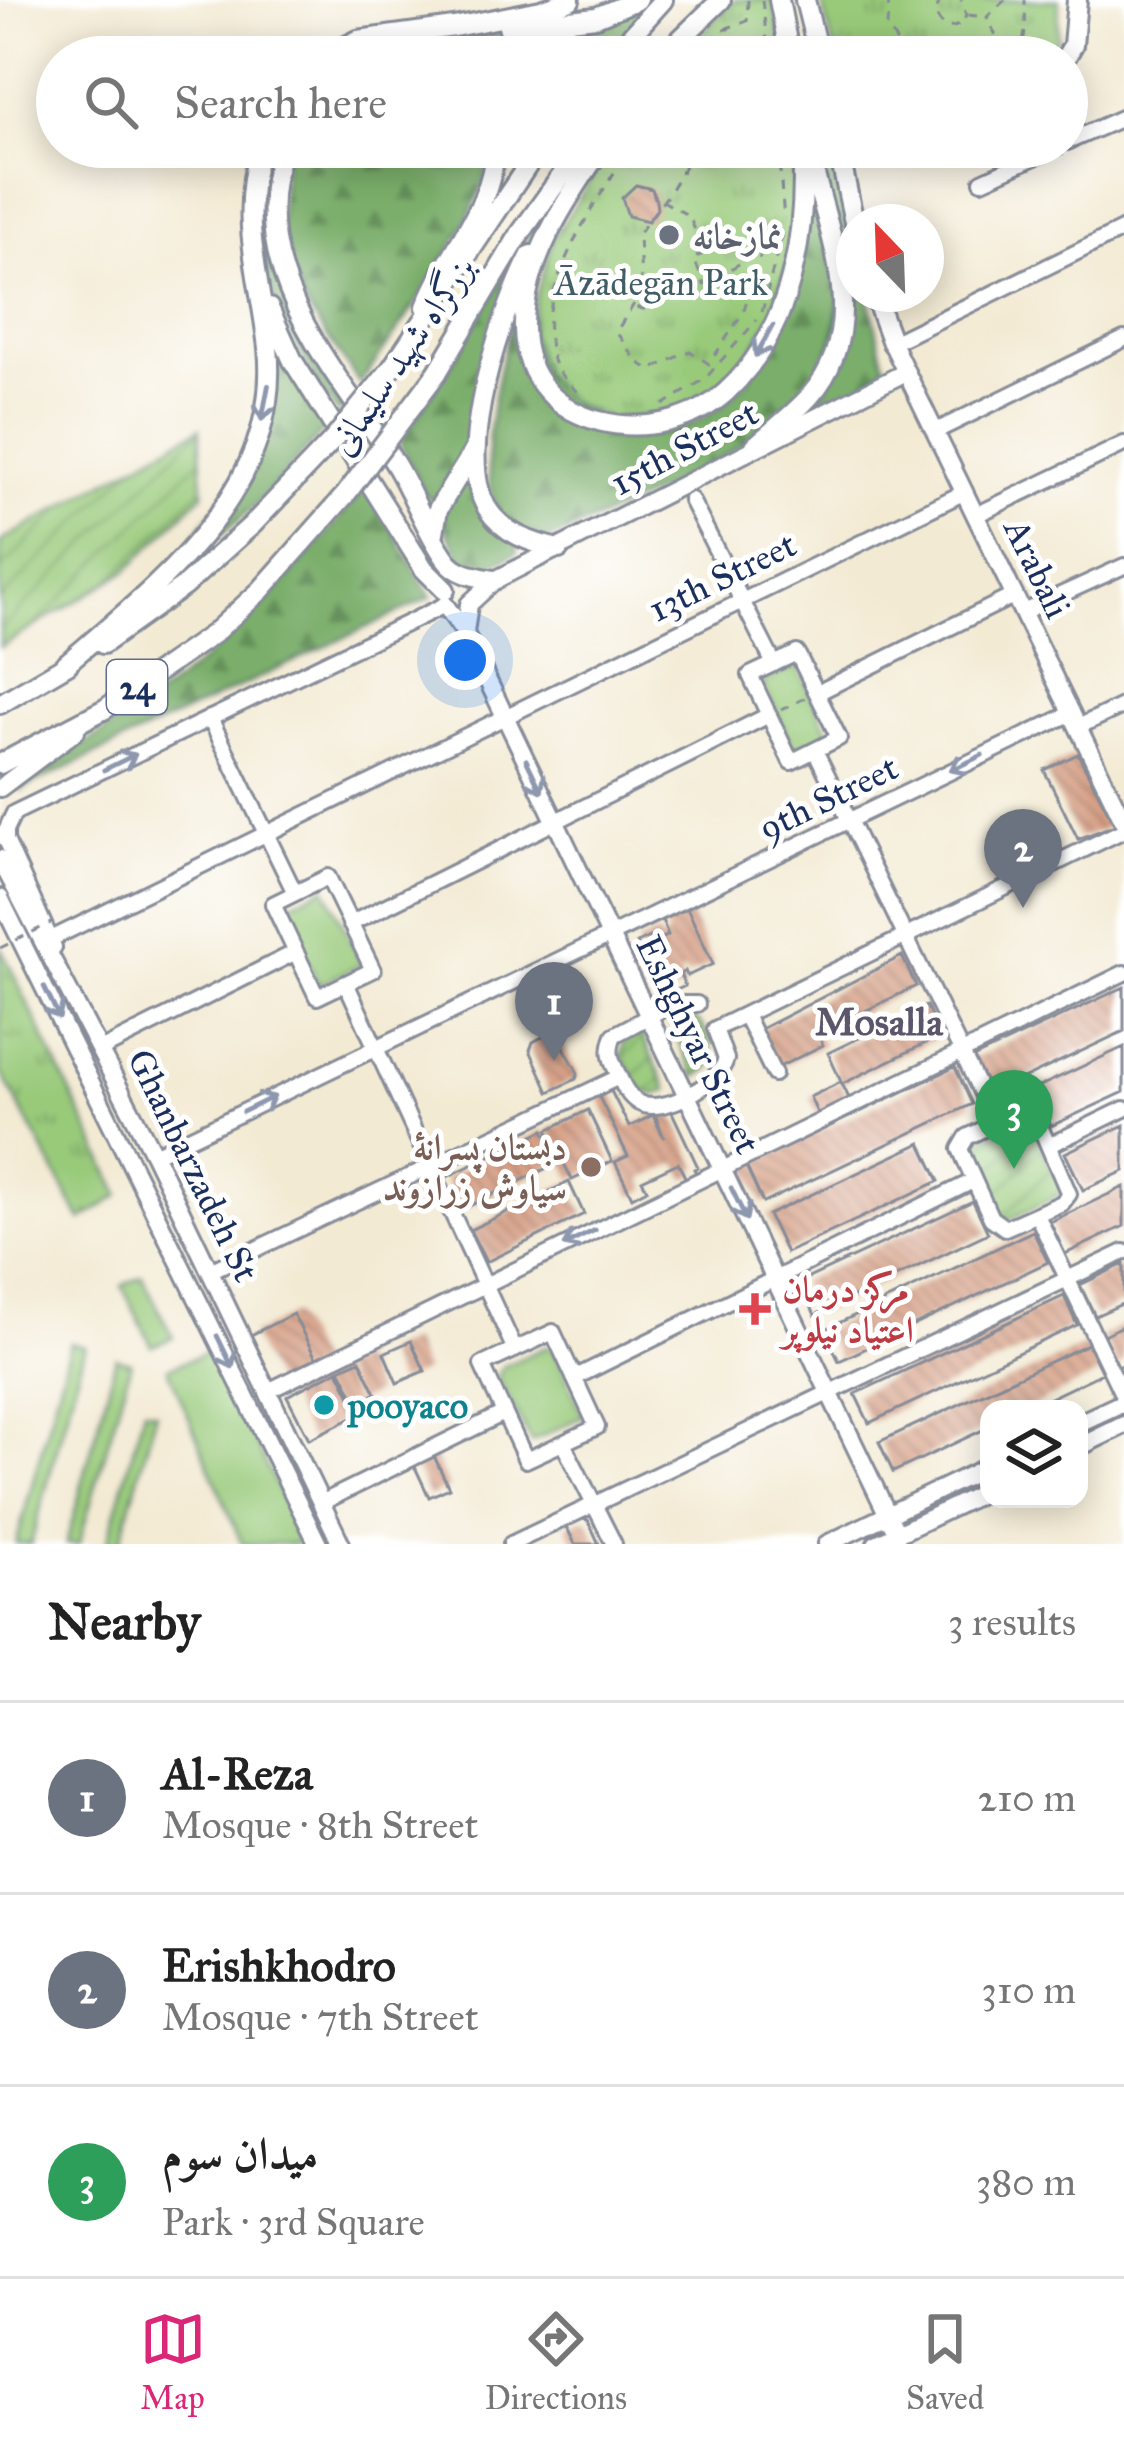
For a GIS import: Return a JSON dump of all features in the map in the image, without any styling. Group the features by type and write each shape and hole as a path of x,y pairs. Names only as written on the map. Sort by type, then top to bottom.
{"highway":[{"path":"388,36 541,10 570,0"},
{"path":"454,27 570,21 596,17 637,0"},
{"path":"631,36 663,0"},
{"path":"685,36 722,0"},
{"path":"779,0 786,36"},
{"path":"805,0 814,36"},
{"path":"1074,36 1077,0"},
{"path":"688,36 697,25"},
{"path":"61,668 176,567 214,524 239,482 261,422 269,380 248,222 255,168"},
{"path":"279,168 272,199 283,274 320,351 396,464 434,533 446,560 445,598"},
{"path":"416,334 435,284 489,185 491,168"},
{"name":"بزرگراه شهید سلیمانی","path":"61,668 140,620 253,524 334,440 416,334 527,168"},
{"name":"بزرگراه شهید سلیمانی","path":"105,709 213,634 261,590 346,494 437,373 520,234 567,168"},
{"path":"559,548 528,542 488,509 480,493 475,449 514,291 588,168"},
{"path":"556,214 524,316 525,342 538,375 560,401 597,422 666,424 696,413 728,390 772,330 793,271 803,221 804,168"},
{"path":"755,446 821,382 844,323 843,292 811,168"},
{"path":"842,168 850,204"},
{"path":"260,287 293,362 445,598"},
{"path":"881,312 892,343"},
{"path":"434,533 438,508 475,449"},
{"path":"446,560 468,575 495,580"},
{"name":"24","path":"0,704 61,668"},
{"name":"24","path":"0,764 105,709"}],"main road":[{"name":"Arabali","path":"892,343 1124,826"},
{"name":"15th Street","path":"495,580 904,373"},
{"path":"465,633 469,604 495,580"},
{"name":"Eshghyar Street","path":"445,598 897,1534"},
{"path":"0,788 105,709"},
{"path":"0,859 96,1043"},
{"name":"Ghanbarzadeh St","path":"0,898 319,1544"},
{"name":"Ghanbarzadeh St","path":"96,1043 341,1544"},
{"path":"1088,1419 1124,1400"},
{"path":"1088,1443 1124,1425"},
{"path":"834,1543 980,1470"},
{"path":"287,1477 308,1544"},
{"path":"876,1544 980,1494"}],"street":[{"path":"1088,133 1124,117"},
{"path":"982,181 1011,168"},
{"path":"892,343 1124,229"},
{"path":"936,431 1124,339"},
{"path":"976,514 1124,444"},
{"name":"13th Street","path":"51,939 965,492"},
{"path":"691,500 774,664"},
{"path":"817,693 1019,604 1124,566"},
{"path":"295,893 210,718 445,598"},
{"path":"797,652 817,693 839,739 791,762 750,675 797,652"},
{"name":"9th Street","path":"154,1155 849,820 1075,720 1124,705"},
{"path":"350,923 769,716"},
{"name":"Ghanbarzadeh St","path":"96,1043 6,840 6,830 14,812 210,718"},
{"path":"815,750 996,1123"},
{"path":"697,1004 677,1002 618,1030 610,1054 632,1098 647,1106 663,1105 713,1082 724,1067 725,1052 715,1029 1124,826"},
{"path":"328,878 350,923 373,970 317,997 273,904 328,878"},
{"path":"96,1043 296,952"},
{"path":"268,1391 1124,973"},
{"path":"346,983 515,1350"},
{"path":"745,1015 774,1074"},
{"path":"210,1271 620,1077"},
{"path":"1050,1145 1124,1109"},
{"path":"1030,1112 1050,1145 1069,1194 1062,1203 1010,1228 1001,1227 991,1218 960,1145 996,1123 1030,1112"},
{"path":"574,1378 973,1181"},
{"path":"1037,1215 1124,1400"},
{"path":"511,1544 1124,1252"},
{"path":"553,1332 574,1378 597,1427 526,1460 482,1365 553,1332"},
{"path":"323,1502 504,1413"},
{"path":"563,1443 614,1544"}],"path":[{"path":"715,36 747,21 748,0"},
{"path":"762,0 766,36"},
{"path":"889,0 886,26 892,36"},
{"path":"918,0 935,9"},
{"path":"940,0 935,9 938,22 946,27 961,24 966,15 962,0"},
{"path":"966,15 986,17 1005,0"},
{"path":"1024,36 1025,0"},
{"path":"986,17 996,36"},
{"path":"728,28 734,36"},
{"path":"580,396 554,364 548,310 579,230 617,168"},
{"path":"641,286 640,233 683,168"},
{"path":"654,411 706,379 760,316 784,222 780,168"},
{"path":"641,286 632,293 634,304 616,332 637,361 650,370 690,351 709,364 743,313 762,250 704,285 694,258 705,253 689,216 663,202"},
{"path":"634,304 644,309 653,304 654,292 641,286"},
{"path":"769,716 817,693"},
{"path":"0,948 52,922"}],"green space":[{"path":"643,0 656,0 621,36 473,36 566,28"},
{"path":"735,0 773,0 779,36 700,36"},
{"path":"821,0 1059,0 1058,36 830,36"},
{"path":"265,168 274,168 268,189 310,352 345,404 338,414 284,321 271,287 262,253"},
{"path":"284,168 487,168 458,236 360,384 306,306 279,240"},
{"path":"578,168 522,262 465,452 435,500 427,498 400,443 518,249"},
{"name":"Āzādegān Park","path":"598,168 796,168 800,218 773,315 736,376 687,411 613,420 575,405 542,372 530,331 553,239"},
{"path":"810,168 836,279 838,312 831,344 808,384 773,420 730,451 683,479 549,540 510,524 494,502 489,476 491,414 517,301 601,430 652,435 684,427 714,412 750,378"},
{"path":"817,168 834,168 844,204 836,204 836,241"},
{"path":"837,312 872,312 885,365 874,378 771,435 827,386"},
{"path":"269,325 328,426 255,506 152,595 257,450"},
{"path":"200,428 203,494 126,571 0,647 0,542"},
{"path":"472,463 472,481 518,544 517,553 483,569 466,566 438,516"},
{"path":"367,486 431,597 20,790 21,781 137,710 217,648 275,591"},
{"path":"797,666 830,734 795,751 762,683"},
{"path":"325,887 362,964 319,985 282,907"},
{"path":"0,946 120,1195 81,1220 0,1070"},
{"path":"684,1013 702,1028 712,1052 710,1068 696,1077 668,1018"},
{"path":"640,1032 668,1090 655,1095 640,1089 622,1056 624,1042"},
{"path":"1022,1119 1031,1123 1062,1191 1008,1220 997,1214 968,1149 971,1143"},
{"path":"142,1276 173,1338 152,1346 122,1286"},
{"path":"70,1343 85,1346 31,1544 16,1544"},
{"path":"546,1347 555,1351 583,1416 531,1442 497,1376 502,1367"},
{"path":"212,1351 284,1503 297,1544 242,1544 168,1368"},
{"path":"116,1358 131,1362 79,1544 66,1544"},
{"path":"144,1409 156,1412 120,1544 107,1544"}],"building":[{"path":"636,185 652,189 656,201 657,209 648,221 628,216 622,198"},
{"path":"1078,754 1115,825 1078,839 1044,770"},
{"path":"687,908 713,964 687,976 685,971 680,974 685,986 662,997 637,943 658,933 661,939 668,935 662,920"},
{"path":"902,956 916,986 818,1034 823,1045 773,1070 755,1032"},
{"path":"1124,987 1124,1031 989,1095 971,1059"},
{"path":"926,1006 940,1036 842,1084 828,1053"},
{"path":"550,1033 559,1038 578,1073 576,1079 549,1092 530,1050 533,1042"},
{"path":"1124,1047 1124,1092 1051,1126 1034,1089"},
{"path":"955,1067 972,1104 763,1203 746,1166"},
{"path":"841,1082 851,1102 819,1117 810,1097"},
{"path":"611,1091 629,1127 653,1115 664,1138 655,1114 671,1110 697,1174 686,1179 678,1163 642,1180 647,1189 632,1197 615,1162 628,1156 599,1097"},
{"path":"588,1110 612,1161 572,1180 548,1130"},
{"path":"1124,1125 1124,1171 1083,1190 1065,1153"},
{"path":"544,1130 559,1162 461,1210 445,1178"},
{"path":"921,1143 939,1181 786,1253 768,1215"},
{"path":"569,1182 584,1214 486,1262 470,1230"},
{"path":"1124,1187 1124,1226 1065,1254 1050,1222"},
{"path":"973,1201 988,1233 815,1315 800,1282"},
{"path":"1033,1231 1048,1262 839,1361 824,1330"},
{"path":"1124,1264 1124,1303 1095,1316 1080,1285"},
{"path":"1064,1296 1077,1325 869,1423 855,1394"},
{"path":"293,1314 319,1364 275,1385 251,1335"},
{"path":"1124,1325 1124,1363 1117,1367 1102,1336"},
{"path":"411,1341 425,1371 397,1383 384,1353"},
{"path":"1088,1344 1102,1373 1046,1400 980,1400 980,1431 893,1472 879,1442"},
{"path":"360,1360 376,1393 357,1402 340,1369"},
{"name":"pooyaco","path":"338,1370 360,1414 309,1439 287,1396"},
{"path":"434,1456 449,1488 429,1497 414,1465"},
{"path":"588,1520 599,1544 575,1544 566,1526"}],"place":[{"name":"نمازخانه","path":"669,235"},
{"name":"Erishkhodro","path":"1023,908"},
{"name":"Al-Reza","path":"554,1061"},
{"name":"دبستان پسرانهٔ سیاوش زرازوند","path":"591,1167"},
{"name":"میدان سوم","path":"1014,1169"},
{"name":"مرکز درمان اعتیاد نیلوپر","path":"755,1309"},
{"name":"pooyaco","path":"324,1405"}],"district":[{"name":"Mosalla","path":"879,1021"}]}
